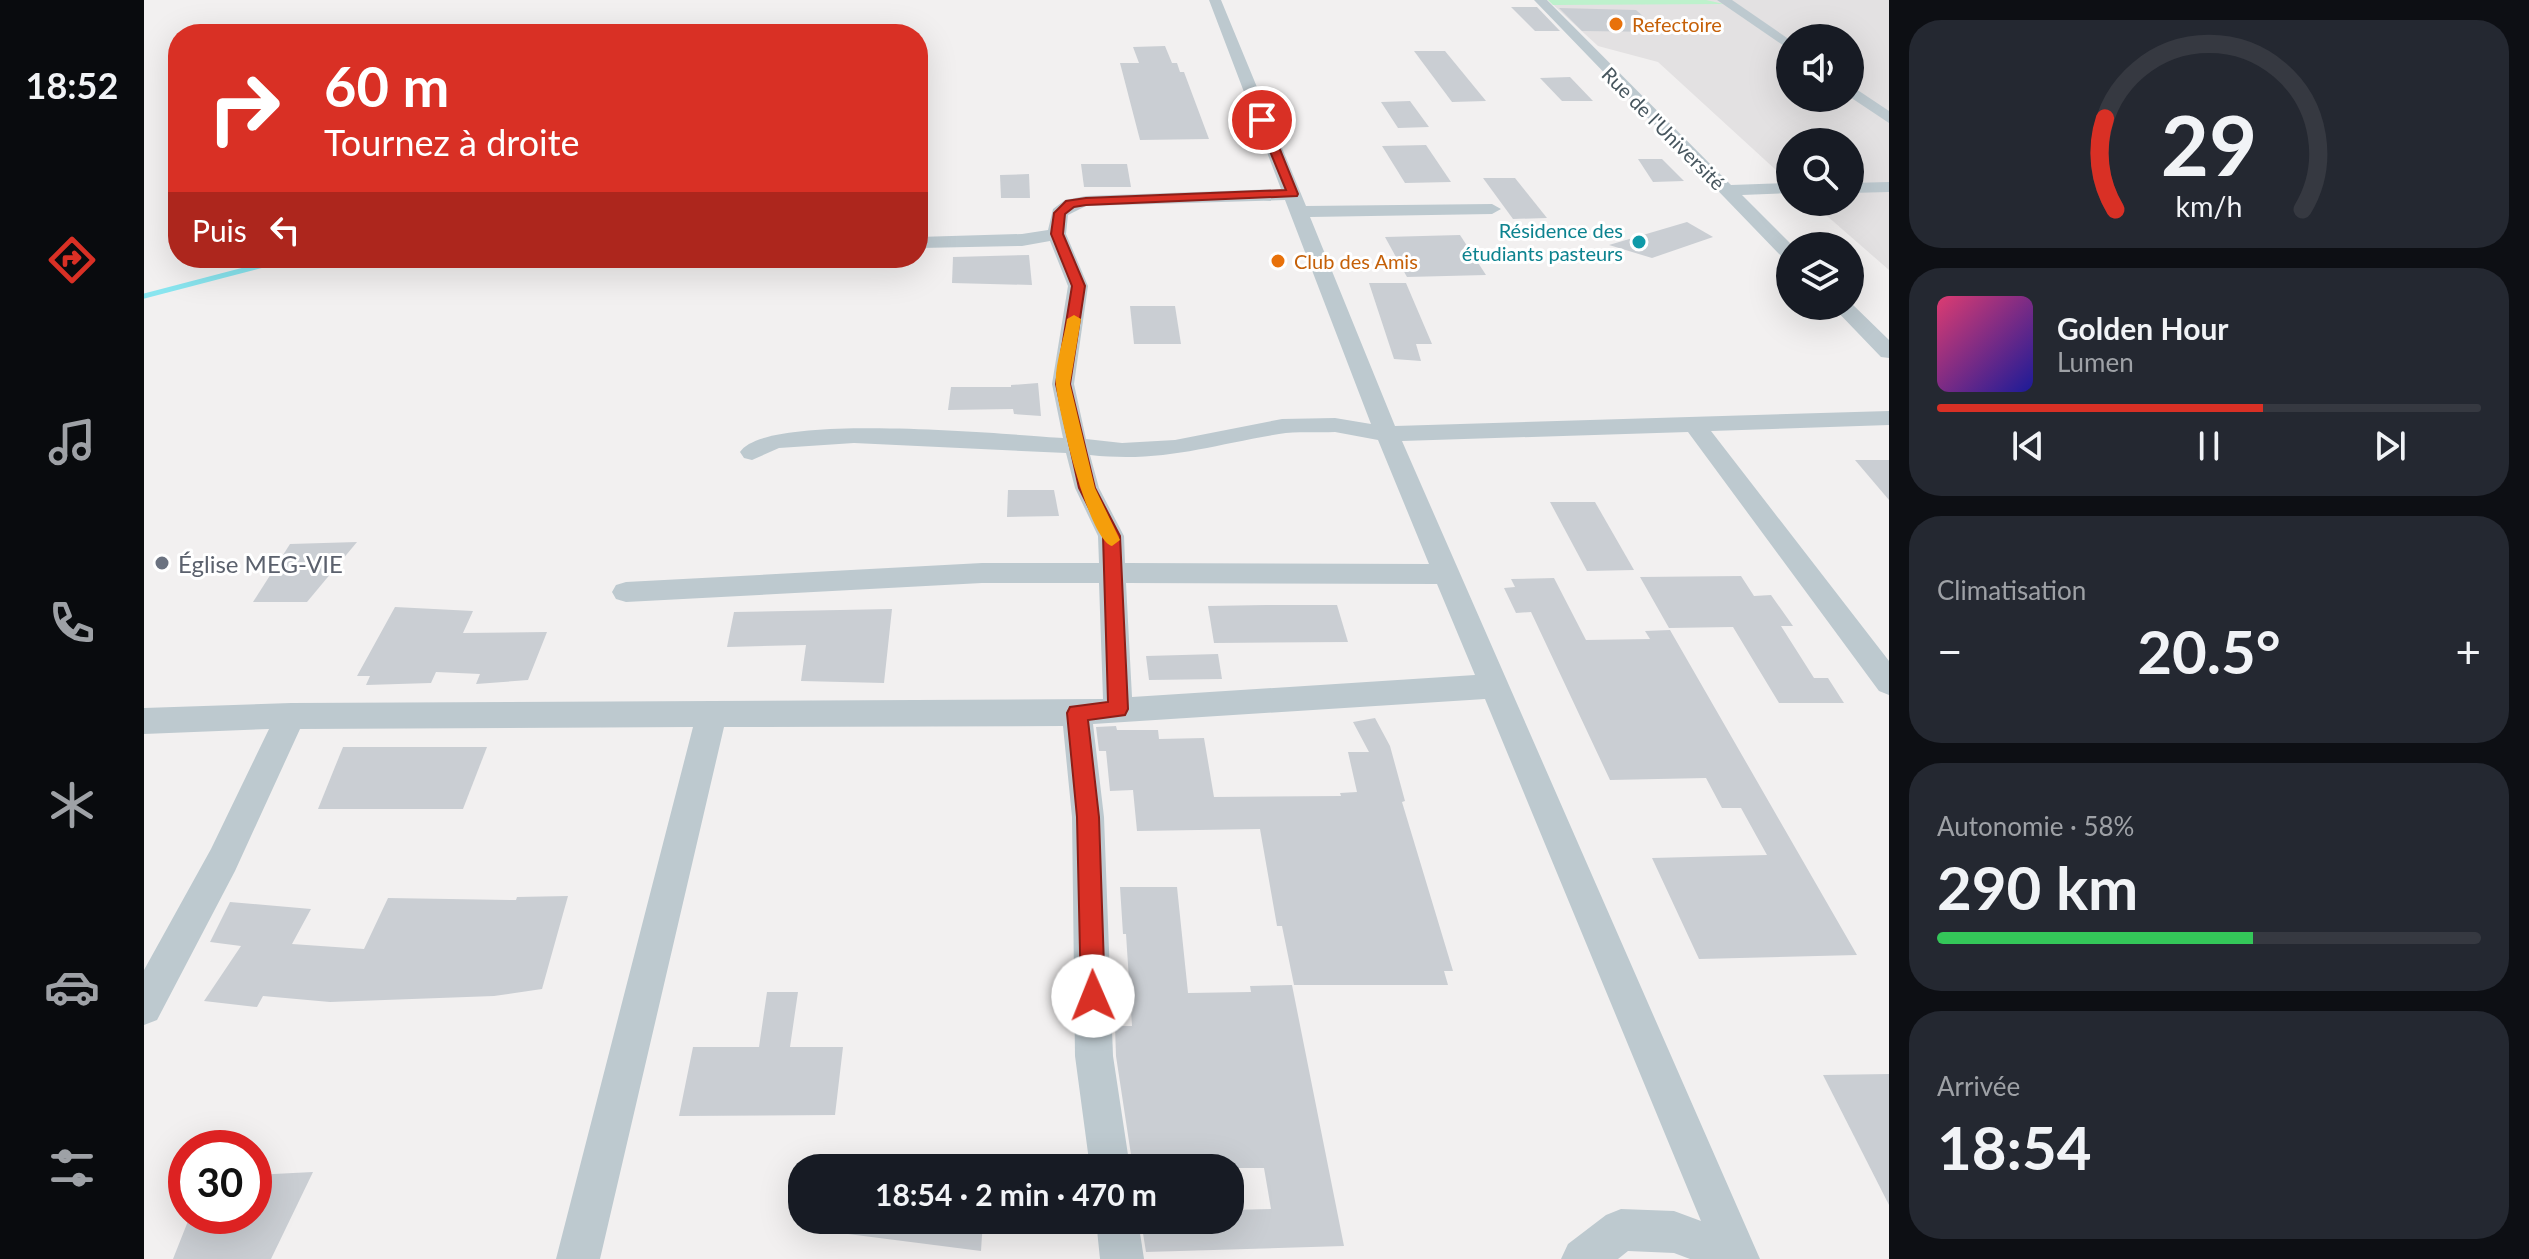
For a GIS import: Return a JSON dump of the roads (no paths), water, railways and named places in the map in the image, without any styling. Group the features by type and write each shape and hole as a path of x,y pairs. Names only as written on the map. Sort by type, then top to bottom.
{"street":[{"path":"1215,0 1387,434 1737,1257"},
{"name":"Rue de l'Université","path":"1540,0 1776,240"},
{"path":"1723,0 1776,36"},
{"path":"1864,100 1889,118"},
{"path":"1864,188 1889,187"},
{"path":"1725,190 1776,188"},
{"path":"1118,709 1111,536 1087,488 1063,384 1078,286 1057,234 1059,213 1071,204 1296,203 1492,209"},
{"path":"928,242 1022,240 1057,234"},
{"path":"1856,320 1889,352"},
{"path":"752,452 774,441 854,435 1122,451 1175,448 1282,426 1335,425 1387,434 1696,427 1889,418"},
{"path":"1696,427 1889,683"},
{"path":"626,592 982,573 1447,574"},
{"path":"144,721 291,716 1077,713 1495,686"},
{"path":"1077,713 1088,817 1094,1056 1108,1154"},
{"path":"144,1007 223,860 291,716"},
{"path":"578,1259 711,716"},
{"path":"1583,1259 1621,1230 1674,1232 1737,1257"},
{"path":"1119,1234 1122,1259"}],"waterway":[{"path":"144,296 252,268"}],"place":[{"name":"Refectoire","path":"1616,24"},
{"name":"Résidence des étudiants pasteurs","path":"1639,242"},
{"name":"Club des Amis","path":"1278,261"},
{"name":"Église MEG-VIE","path":"162,563"}]}
